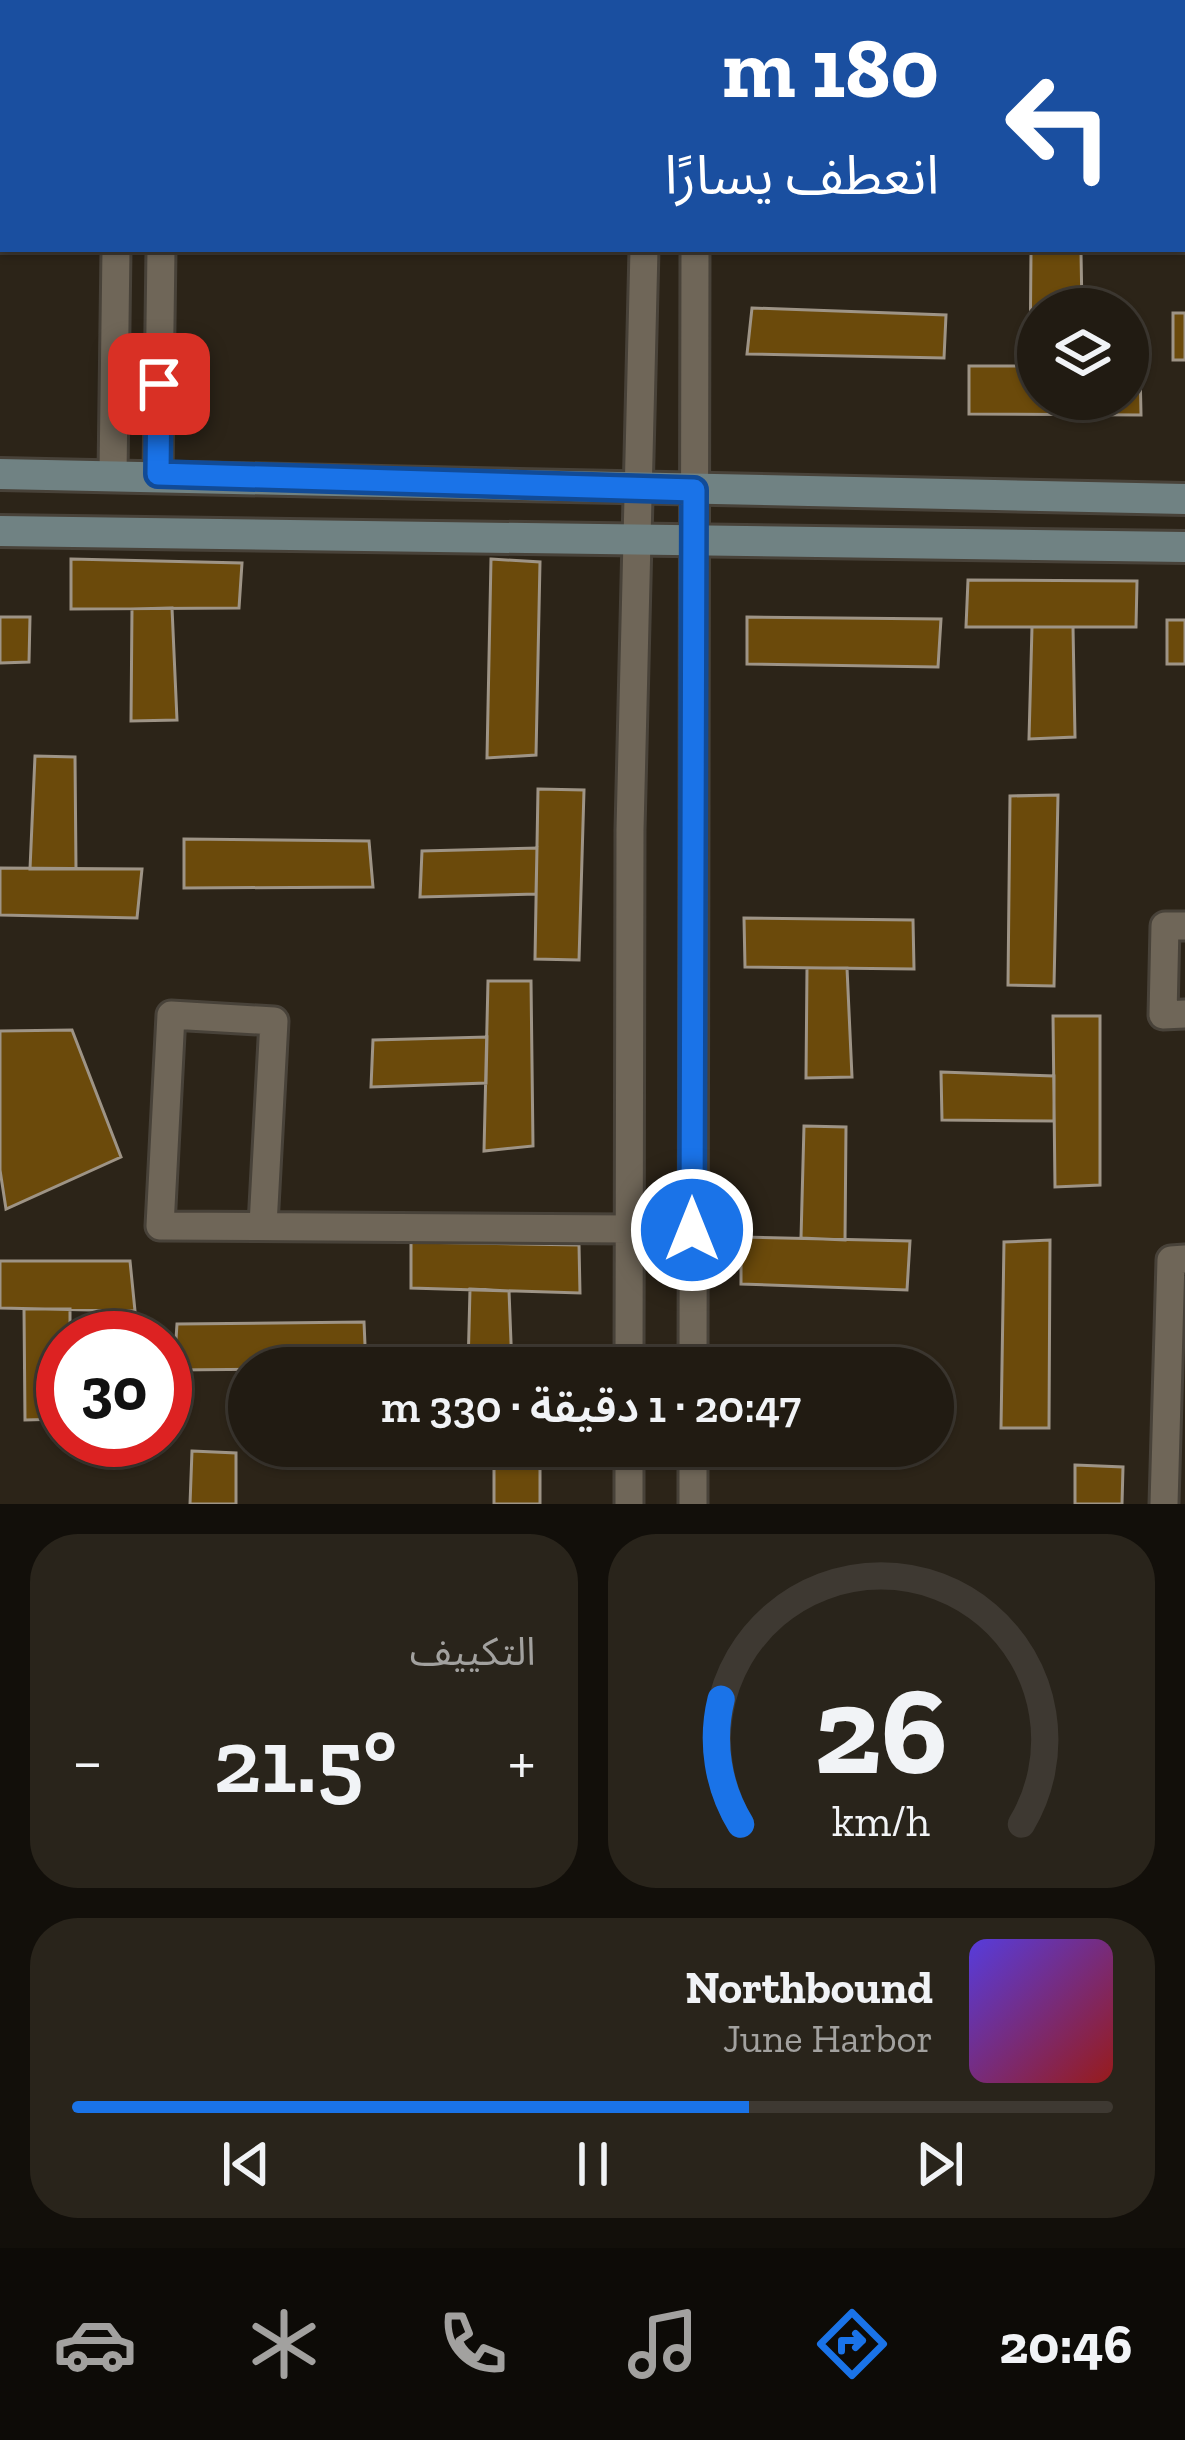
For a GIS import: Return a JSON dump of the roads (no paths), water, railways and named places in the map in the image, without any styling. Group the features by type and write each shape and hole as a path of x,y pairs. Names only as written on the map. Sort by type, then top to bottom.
{"main road":[{"path":"0,474 1185,499"},
{"path":"0,531 1185,547"}],"street":[{"path":"112,474 116,252"},
{"path":"158,474 161,252"},
{"path":"629,1347 644,252"},
{"path":"693,1347 695,252"},
{"path":"1185,926 1165,926 1163,1015 1185,1014"},
{"path":"263,1225 274,1021 171,1015 160,1226 629,1229"},
{"path":"1164,1504 1177,1340 1171,1260 1185,1259"},
{"path":"629,1467 629,1504"},
{"path":"693,1467 693,1504"}]}
